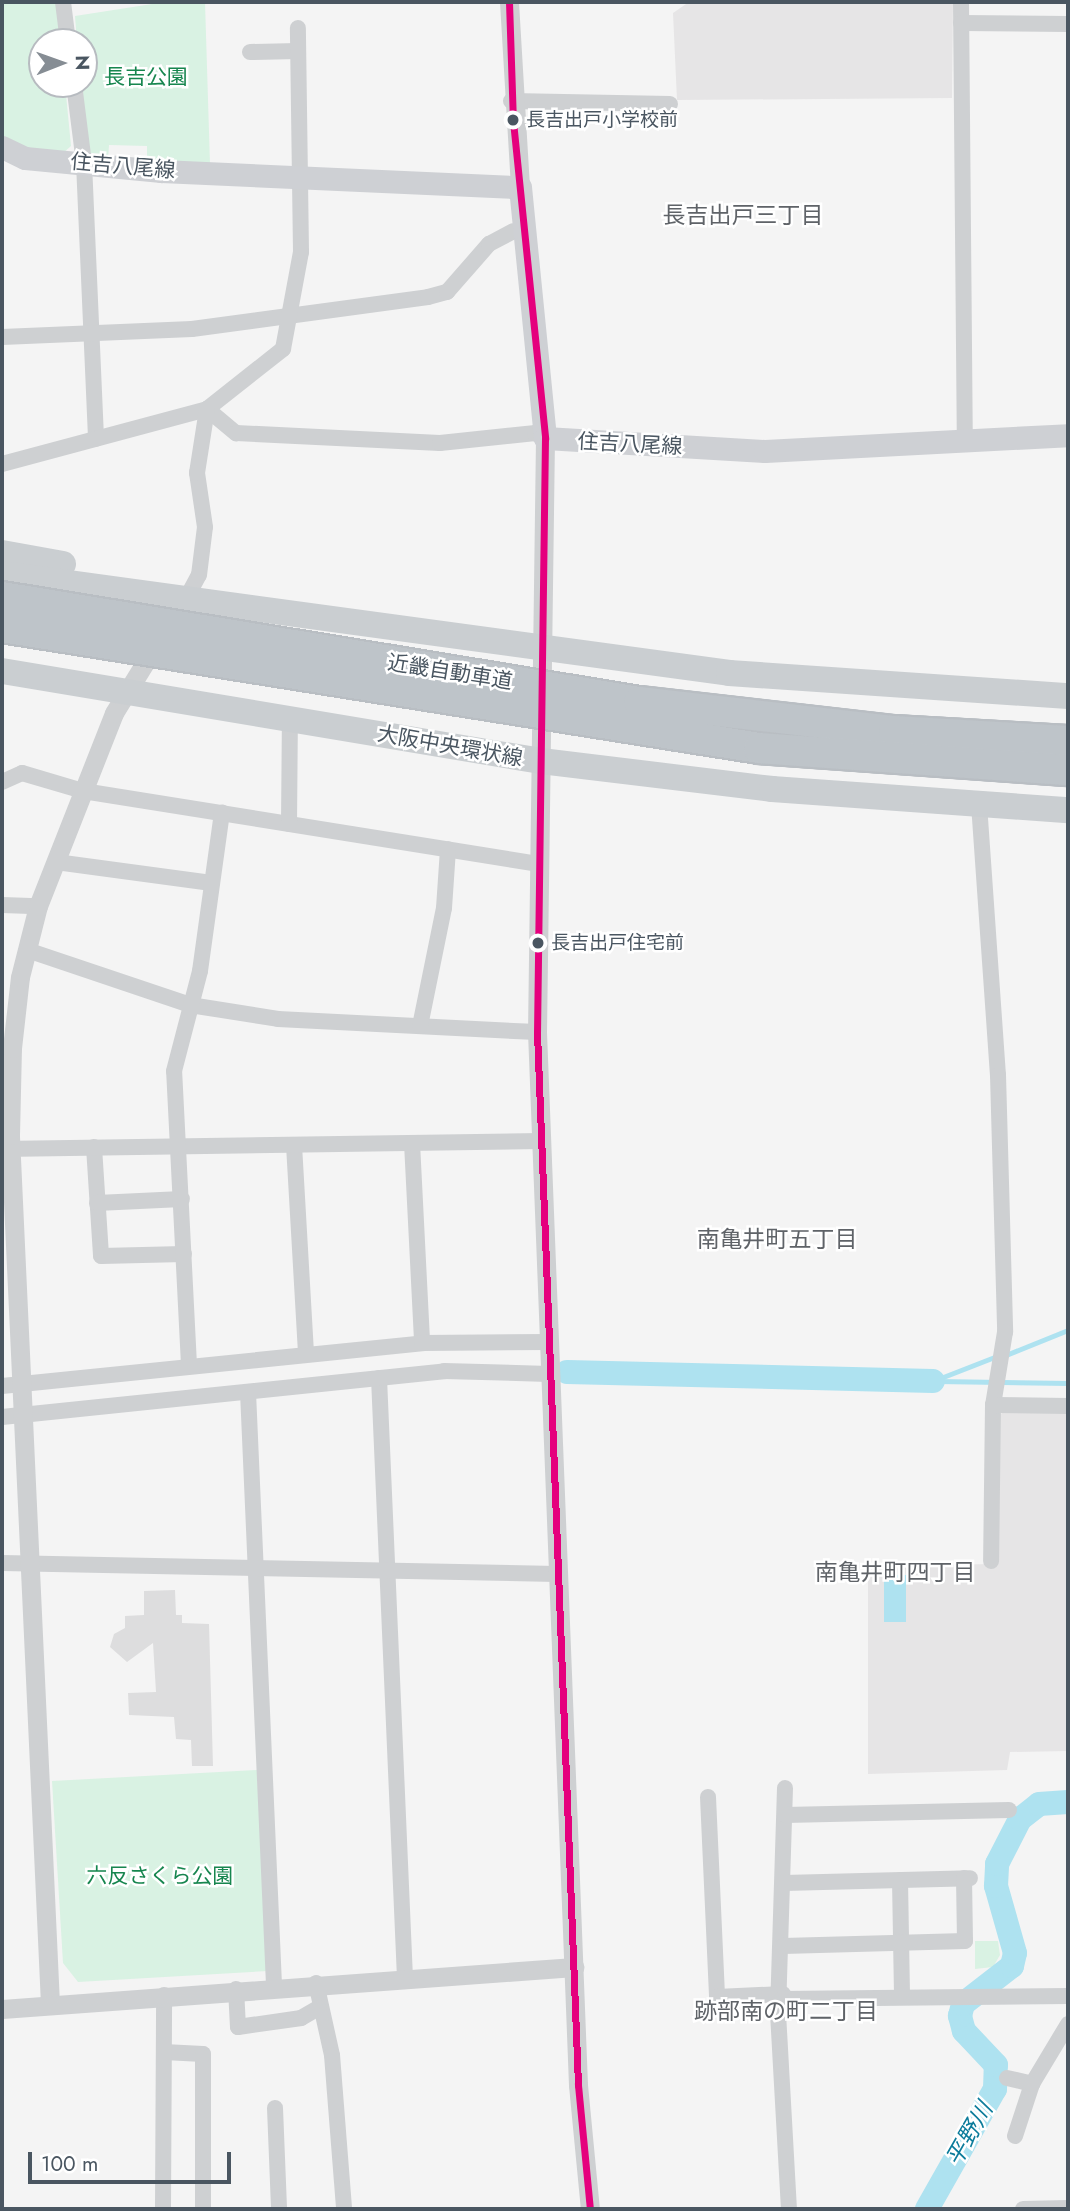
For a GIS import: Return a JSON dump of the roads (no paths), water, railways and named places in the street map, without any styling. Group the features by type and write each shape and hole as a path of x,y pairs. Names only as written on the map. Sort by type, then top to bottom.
{"highway":[{"name":"近畿自動車道","path":"2,597 639,702 894,731 1068,741"},
{"name":"近畿自動車道","path":"2,627 759,748 1068,770"}],"main road":[{"name":"住吉八尾線","path":"2,147 25,158 84,163 520,187"},
{"path":"520,187 545,438"},
{"name":"住吉八尾線","path":"545,438 765,451 1068,435"},
{"path":"2,553 167,581 186,599"},
{"path":"2,573 729,673 1068,696"},
{"name":"大阪中央環状線","path":"2,671 541,761 772,789 1068,810"}],"street":[{"path":"63,2 66,28"},
{"path":"509,2 511,102 520,187"},
{"path":"961,2 965,440"},
{"path":"961,23 1068,24"},
{"path":"2,464 207,409 241,377 278,356 293,313 301,253 298,28"},
{"path":"250,52 298,51"},
{"path":"76,98 84,163 88,332 96,439"},
{"path":"511,102 670,104"},
{"path":"2,337 191,329 447,292 489,244 513,231"},
{"path":"207,409 236,433 440,443 535,433 545,438 537,1032 557,1574 575,1967 590,2209"},
{"path":"50,2004 24,1384 6,1149 12,1048 27,950 38,906 83,791 125,693 186,599 198,575 205,527 197,473 207,409"},
{"path":"289,824 290,718"},
{"path":"2,782 22,773 83,791 539,864"},
{"path":"979,804 1001,1140 1005,1332 993,1405 991,1561"},
{"path":"189,1366 174,1072 190,1004 222,813"},
{"path":"420,1026 444,908 448,849"},
{"path":"56,862 212,883"},
{"path":"2,905 38,906"},
{"path":"27,950 190,1004 278,1019 537,1032"},
{"path":"6,1149 541,1141"},
{"path":"412,1143 422,1343"},
{"path":"294,1145 306,1354"},
{"path":"94,1147 101,1256 184,1254"},
{"path":"97,1203 182,1199"},
{"path":"2,1386 422,1343 547,1342"},
{"path":"2,1417 444,1371 549,1374"},
{"path":"379,1378 405,1978"},
{"path":"248,1392 274,1985"},
{"path":"993,1405 1068,1406"},
{"path":"2,1563 557,1574"},
{"path":"785,1788 783,1996 778,2013 789,2209"},
{"path":"708,1797 717,1997 1068,1996"},
{"path":"785,1815 1009,1810"},
{"path":"783,1946 965,1941 967,1878 784,1883"},
{"path":"900,1880 902,1995"},
{"path":"2,2009 274,1985 575,1967"},
{"path":"316,1983 318,2008 332,2055 344,2209"},
{"path":"236,1989 238,2027 301,2018 318,2008"},
{"path":"163,2209 164,1995"},
{"path":"1015,2136 1032,2084 1068,2024"},
{"path":"164,2052 203,2054 203,2209"},
{"path":"1007,2078 1032,2084"},
{"path":"275,2108 279,2209"},
{"path":"1023,2209 1068,2208"}],"water":[{"path":"884,1575 906,1575 906,1622 884,1622"}],"waterway":[{"path":"1006,1355 1068,1330"},
{"path":"933,1381 997,1356"},
{"path":"567,1372 933,1381"},
{"path":"937,1381 1068,1383"},
{"name":"平野川","path":"927,2209 995,2089 996,2065 964,2031 960,2016 963,2004 1012,1966 1015,1953 996,1886 997,1864 1020,1819 1039,1804 1068,1802"}],"place":[{"name":"長吉出戸小学校前","path":"513,120"},
{"name":"長吉出戸住宅前","path":"538,943"}],"district":[{"name":"長吉出戸三丁目","path":"743,215"},
{"name":"南亀井町五丁目","path":"777,1239"},
{"name":"南亀井町四丁目","path":"895,1572"},
{"name":"跡部南の町二丁目","path":"786,2011"}],"park label":[{"name":"長吉公園","path":"146,77"},
{"name":"六反さくら公園","path":"160,1876"}]}
